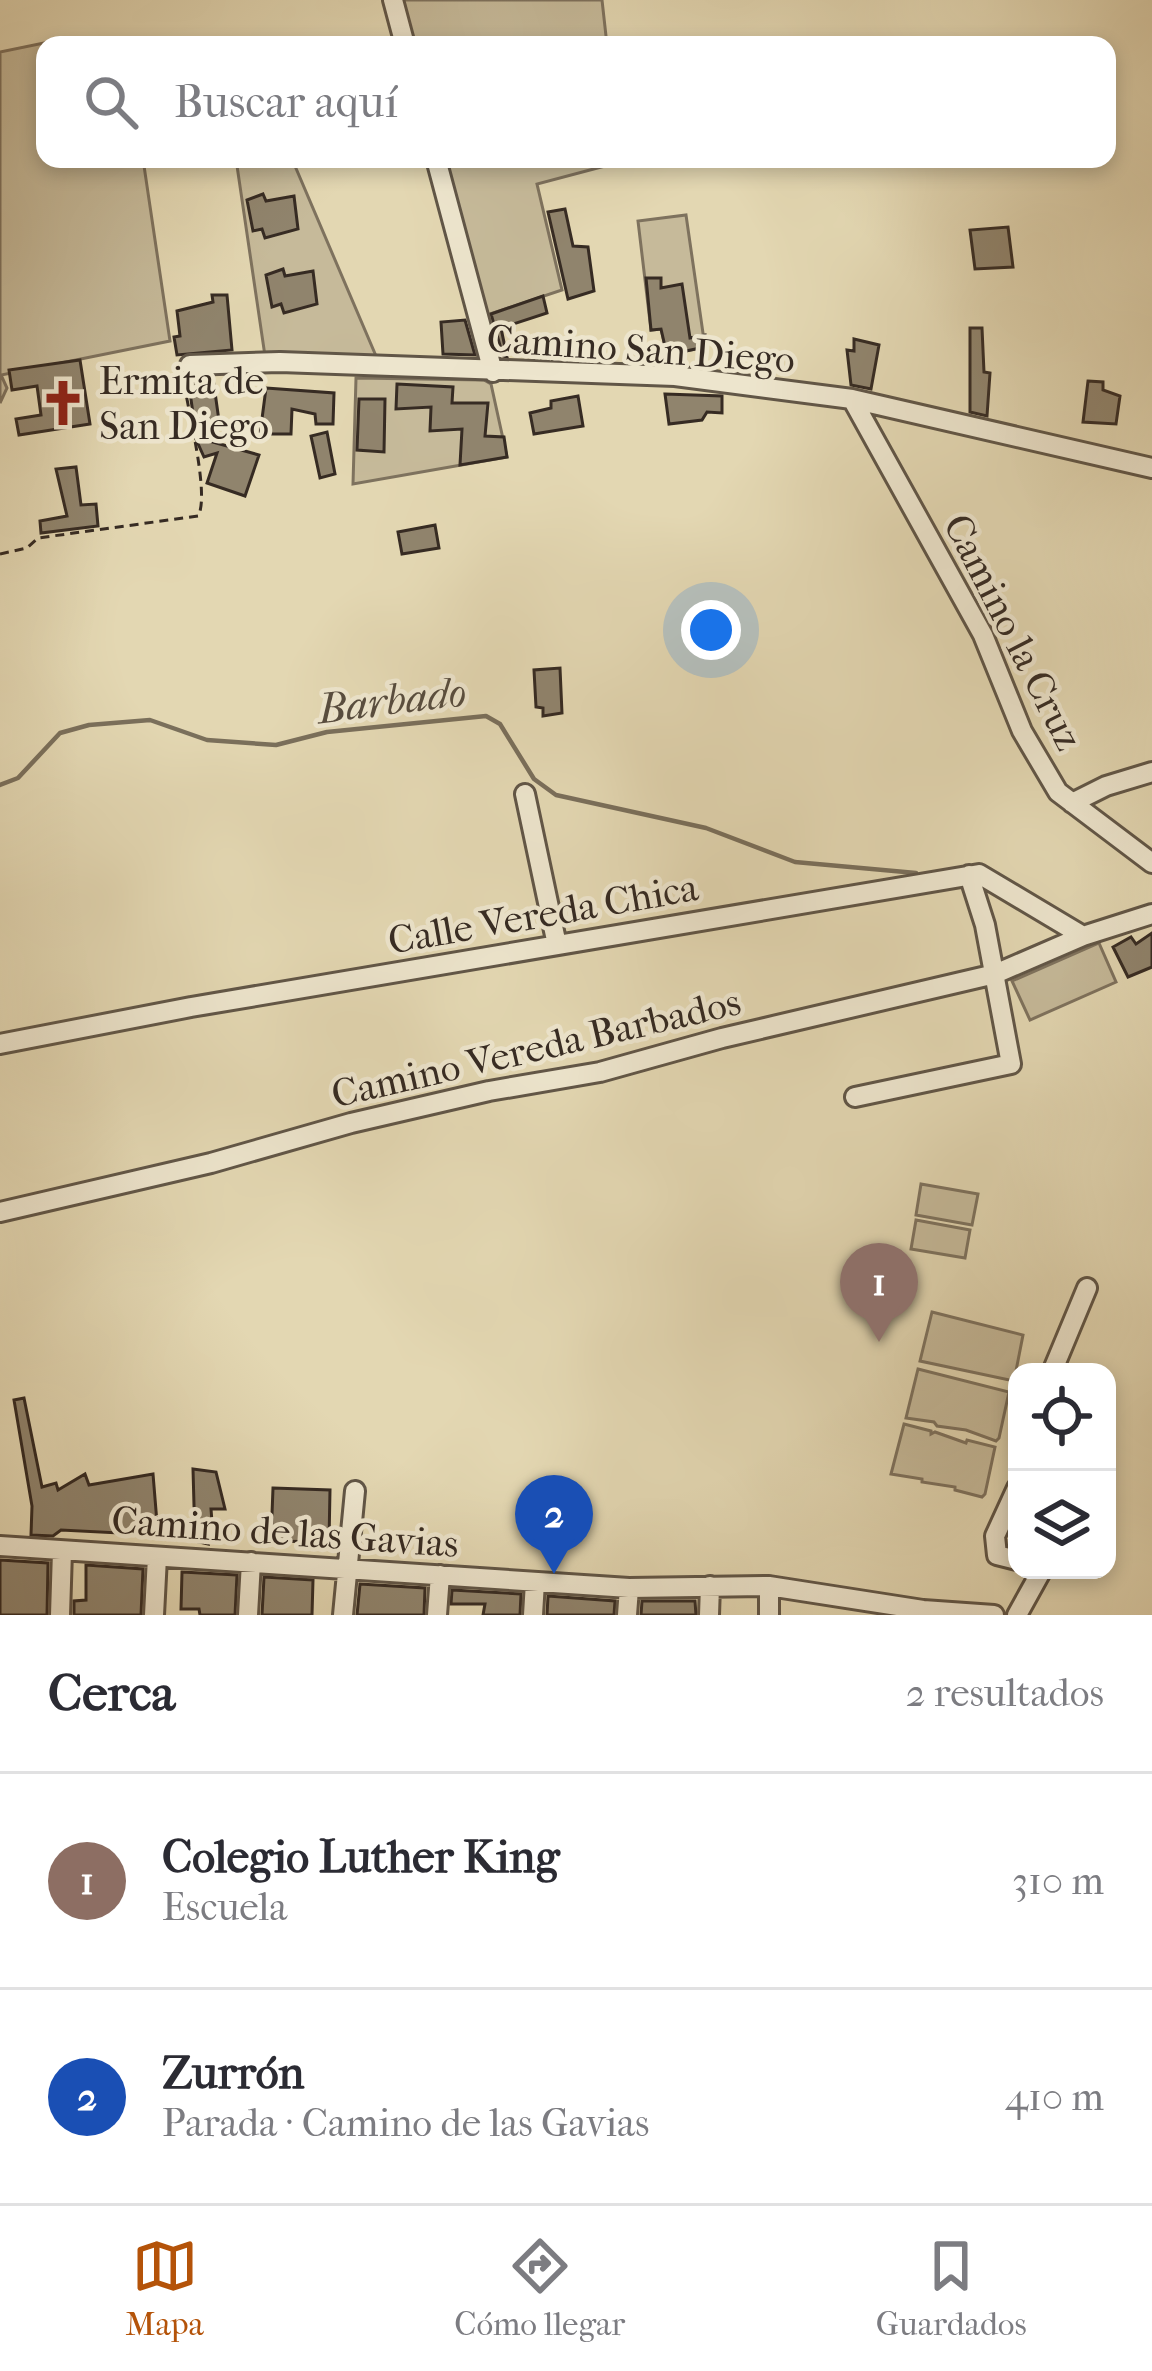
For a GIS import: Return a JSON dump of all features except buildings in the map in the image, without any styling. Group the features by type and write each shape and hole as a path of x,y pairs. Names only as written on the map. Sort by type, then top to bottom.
{"street":[{"path":"393,0 403,36"},
{"path":"438,168 494,372"},
{"name":"Camino San Diego","path":"190,365 280,362 675,376 852,399 1152,468"},
{"name":"Camino la Cruz","path":"852,399 983,635 1022,731 1058,792 1152,863"},
{"path":"1072,802 1152,772"},
{"path":"525,794 557,945"},
{"path":"855,1097 1011,1064 986,925 968,875 979,874 1083,937"},
{"name":"Calle Vereda Chica","path":"0,1044 968,875"},
{"name":"Camino Vereda Barbados","path":"0,1212 211,1163 351,1123 489,1091 600,1072 994,974 1152,914"},
{"path":"1056,1363 1088,1288"},
{"path":"343,1615 355,1491"},
{"path":"1008,1508 995,1536 998,1555 1008,1558"},
{"name":"Camino de las Gavias","path":"0,1546 629,1588 769,1586 994,1615"},
{"path":"60,1615 62,1551"},
{"path":"154,1615 158,1557"},
{"path":"248,1615 251,1562"},
{"path":"437,1615 440,1575"},
{"path":"1017,1615 1037,1579"},
{"path":"533,1615 536,1582"},
{"path":"710,1586 710,1615"},
{"path":"769,1586 769,1615"},
{"path":"627,1615 629,1588"}],"path":[{"path":"0,554 27,548 38,538 198,516 203,509 202,480 183,374 190,365"}],"shaded area":[{"path":"393,0 602,0 606,36 403,36"},
{"path":"36,45 36,168 144,168 170,341 1,375 7,388 0,403 0,52"},
{"path":"237,168 296,168 376,356 265,356"},
{"path":"440,168 597,168 537,184 562,290 481,317"},
{"path":"686,215 705,347 667,355 661,329 651,330 638,221"},
{"path":"356,378 484,380 491,384 507,457 353,484"},
{"path":"1099,943 1116,982 1030,1020 1012,981"},
{"path":"921,1184 978,1194 972,1225 916,1215"},
{"path":"916,1220 970,1230 965,1258 911,1249"},
{"path":"932,1312 1023,1335 1018,1363 1008,1363 1008,1380 920,1361"},
{"path":"918,1369 1008,1392 996,1441 906,1418"},
{"path":"904,1424 995,1447 985,1494 891,1474"}],"waterway":[{"name":"Barbado","path":"0,785 18,778 60,733 89,725 150,720 207,740 276,745 327,732 486,716 500,724 534,779 556,795 706,828 795,862 916,873"}],"place":[{"name":"Ermita de San Diego","path":"63,403"},
{"name":"Colegio Luther King","path":"879,1342"},
{"name":"Zurrón","path":"554,1574"}]}
